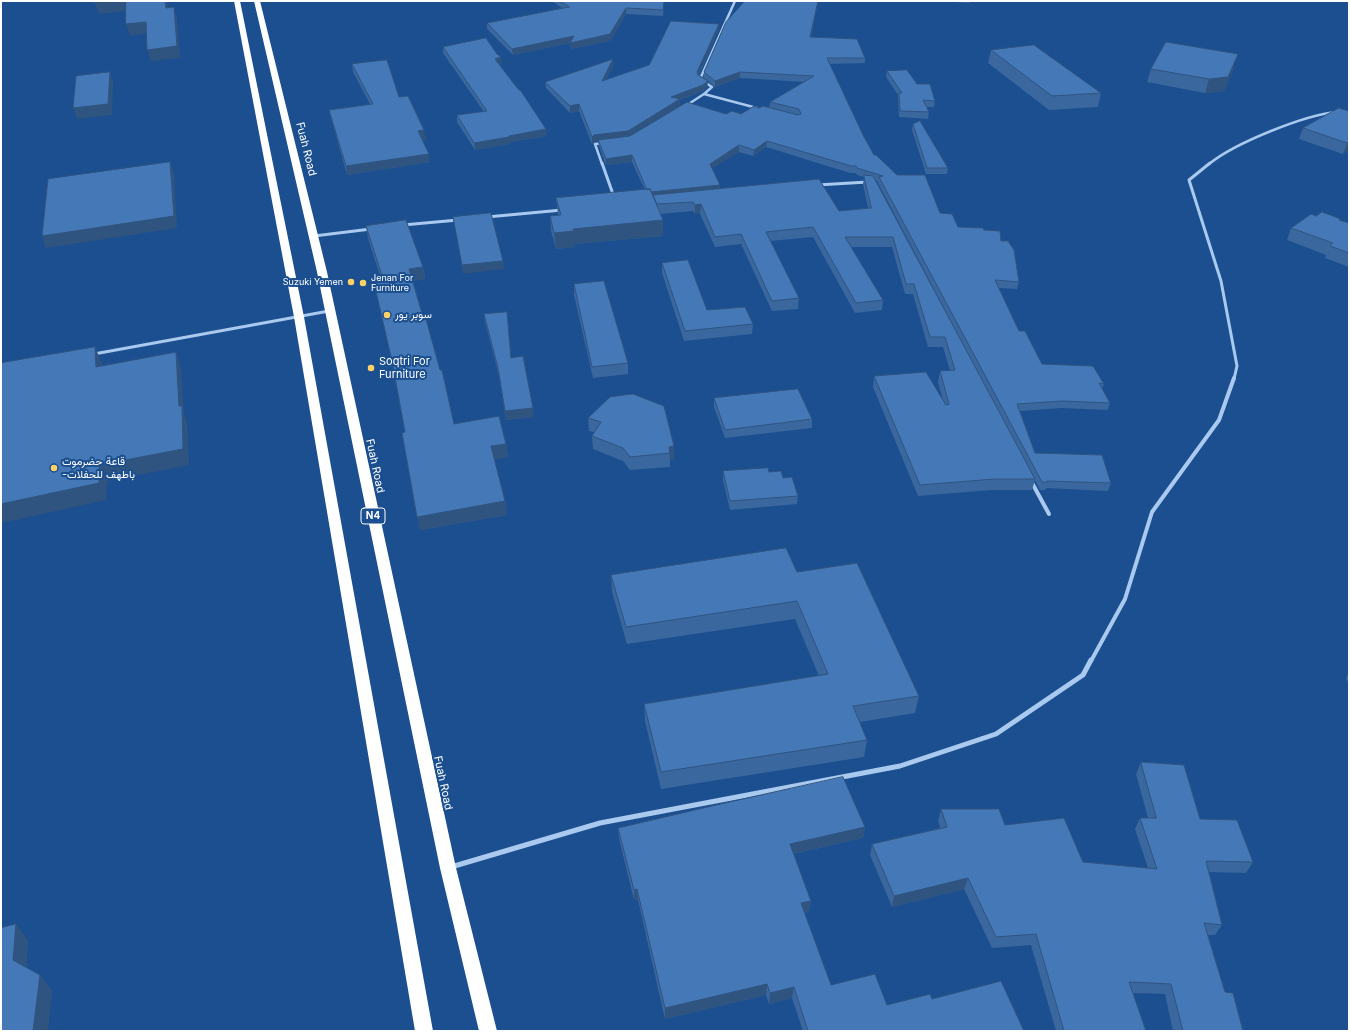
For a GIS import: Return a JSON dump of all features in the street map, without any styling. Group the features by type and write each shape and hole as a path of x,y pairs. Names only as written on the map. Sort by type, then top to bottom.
{"highway":[{"path":"237,1 299,316 424,1031"},
{"name":"Fuah Road","path":"256,1 314,236 448,868 488,1031"}],"street":[{"path":"684,107 712,87 700,78 735,1"},
{"path":"704,94 762,109"},
{"path":"448,868 600,823 900,766 996,734 1083,675 1125,599 1152,512 1219,420 1231,389 1237,366 1221,281 1189,180 1220,155 1276,129 1326,113 1343,112"},
{"path":"609,142 595,144 614,198"},
{"path":"809,186 861,181 874,182"},
{"path":"484,218 569,209"},
{"path":"398,226 460,220"},
{"path":"314,236 375,229"},
{"path":"87,355 329,311"},
{"path":"1030,478 1049,514"}],"building":[{"path":"95,1 109,1 95,3"},
{"path":"126,1 165,1 166,8 174,7 177,46 147,50 146,22 126,24"},
{"path":"560,1 664,2 663,10 626,8 610,34 570,43 574,36 512,49 487,23 569,7"},
{"path":"745,1 818,1 810,37 857,39 865,58 827,58 874,155 876,155 897,175 925,175 940,213 952,214 958,227 983,228 984,230 1000,231 1001,241 1008,241 1014,250 1019,282 995,280 1019,331 1025,331 1042,364 1093,366 1104,384 1099,383 1110,403 1063,401 1017,404 1035,453 1102,455 1111,483 1042,482 879,177 883,176 857,168 856,166 851,166 767,141 754,150 739,145 710,164 720,185 651,192 650,189 647,190 632,155 606,159 598,140 630,136 687,102 726,114 732,111 741,114 754,106 759,108 763,106 798,115 801,114 799,109 770,102 814,76 740,72 715,81 704,72 726,22"},
{"path":"671,21 719,24 697,72 698,75 708,81 703,85 671,97 680,99 628,131 594,135 592,137 579,104 570,106 545,82 613,59 602,81 649,65"},
{"path":"486,38 497,54 501,57 495,59 521,91 546,129 474,143 457,115 487,111 443,47"},
{"path":"1166,42 1238,54 1228,77 1209,79 1151,69"},
{"path":"1034,45 1101,93 1052,96 991,50"},
{"path":"387,60 399,97 408,96 424,130 418,131 429,154 346,166 329,110 373,104 352,64"},
{"path":"907,70 917,84 930,84 935,101 923,100 929,112 900,111 899,93 902,93 887,71"},
{"path":"110,72 108,104 73,108 76,76"},
{"path":"1339,108 1349,111 1349,142 1347,143 1303,128"},
{"path":"920,121 948,168 927,168 913,124"},
{"path":"170,162 174,216 42,236 48,179"},
{"path":"864,175 873,176 1035,479 994,479 920,485 874,376 926,372 946,405 949,404 940,371 955,370 945,337 930,337 914,284 906,284 893,237 845,237 883,300 856,303 813,227 766,232 799,298 772,301 741,234 715,237 701,204 695,205 693,202 657,204 653,195 819,179 839,211 871,208"},
{"path":"650,189 663,220 573,229 574,231 554,233 550,216 561,215 556,198"},
{"path":"1322,212 1349,223 1349,253 1330,246 1333,243 1291,228 1311,214 1316,216"},
{"path":"491,213 503,261 462,265 453,217"},
{"path":"406,220 423,267 409,269 424,320 426,319 440,370 442,370 454,424 499,416 506,444 491,446 505,501 417,517 402,433 405,432 392,361 374,283 384,282 366,226"},
{"path":"688,260 707,310 745,307 753,324 685,331 662,263"},
{"path":"604,281 628,363 592,367 574,284"},
{"path":"507,312 511,358 523,356 533,408 505,411 498,368 484,314"},
{"name":"قاعة حضرموت -باطهف للحفلات","path":"95,347 96,367 176,352 179,406 182,406 183,449 99,465 99,483 1,504 1,363"},
{"path":"798,389 812,419 725,430 714,398"},
{"path":"633,394 664,406 674,446 669,447 670,453 630,457 623,448 592,436 601,422 588,418 610,397"},
{"path":"768,468 769,472 781,471 783,478 792,477 798,496 730,501 723,471"},
{"path":"786,548 797,572 857,563 919,696 853,706 867,740 661,772 644,704 828,674 797,601 626,627 611,575"},
{"path":"1141,762 1184,765 1200,819 1237,820 1253,862 1206,861 1222,925 1204,923 1225,992 1233,993 1243,1031 1183,1031 1171,984 1129,982 1146,1031 1064,1031 1036,934 996,937 968,878 894,896 872,844 947,827 941,809 999,809 1005,825 1064,818 1083,862 1157,869 1140,818 1156,818"},
{"path":"843,777 865,827 790,844 811,901 801,903 831,985 875,974 887,1005 930,994 932,999 1001,981 1024,1031 808,1031 794,987 770,993 767,984 665,1008 637,889 634,890 618,828"},
{"path":"16,924 13,960 40,975 33,1031 1,1031 1,928"}],"place":[{"name":"Suzuki Yemen","path":"351,282"},
{"name":"Jenan For Furniture","path":"363,283"},
{"name":"سوبر يور","path":"387,315"},
{"name":"Soqtri For Furniture","path":"371,368"},
{"name":"قاعة حضرموت -باطهف للحفلات","path":"54,468"}]}
